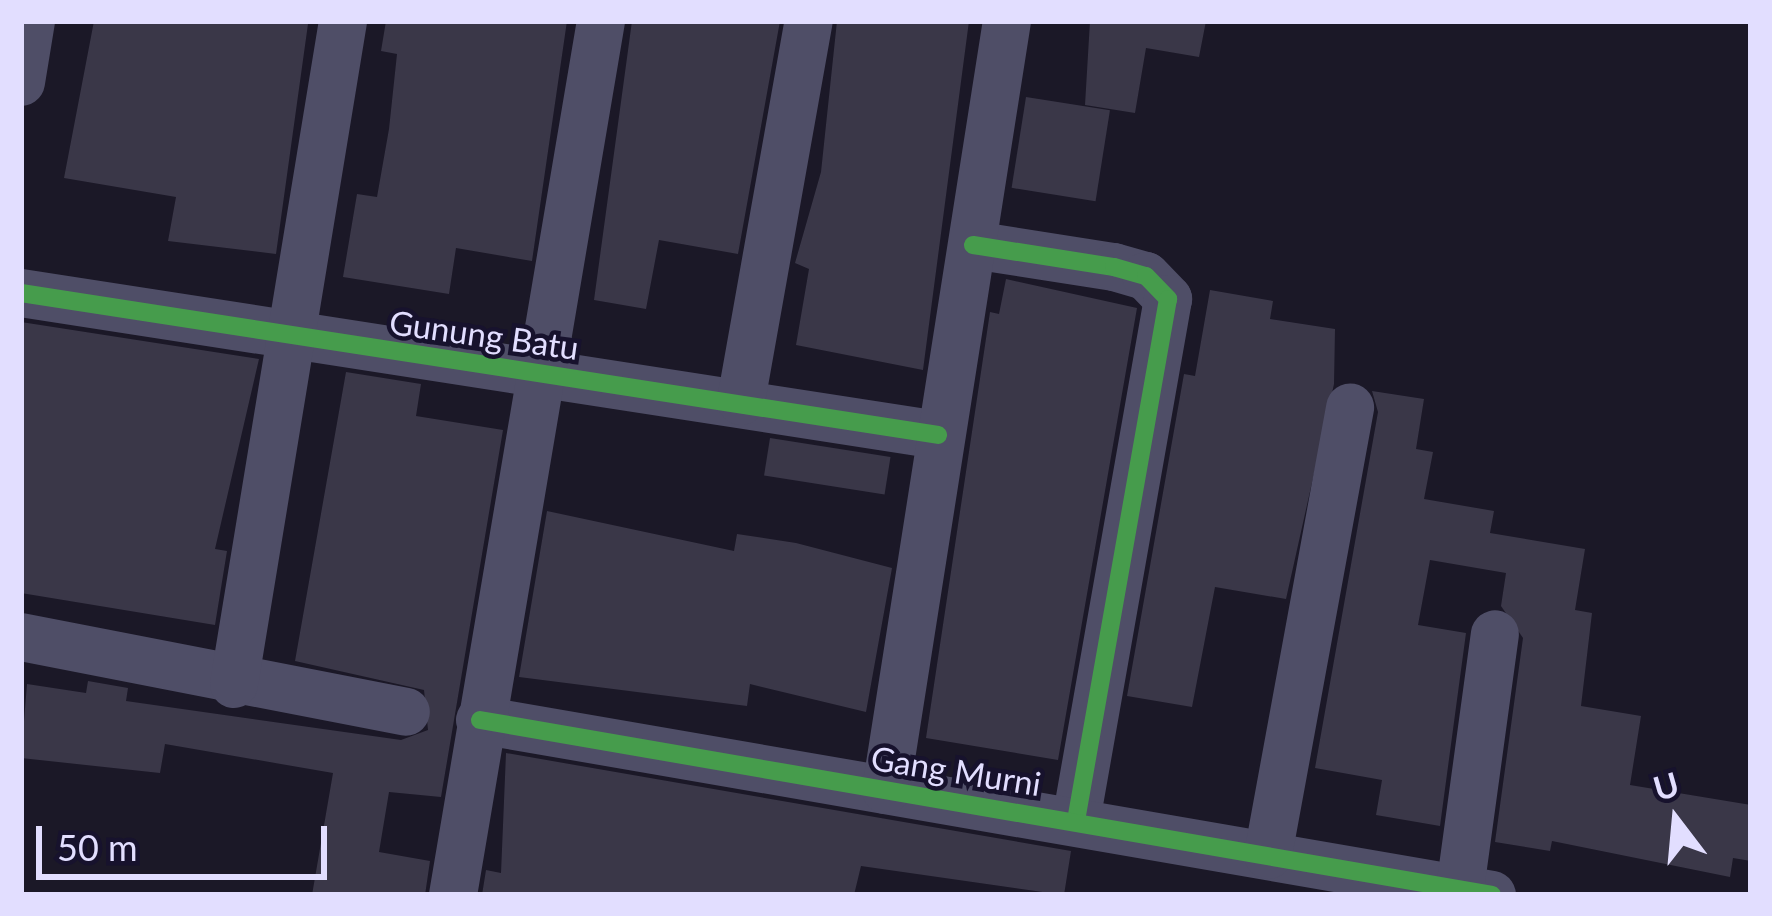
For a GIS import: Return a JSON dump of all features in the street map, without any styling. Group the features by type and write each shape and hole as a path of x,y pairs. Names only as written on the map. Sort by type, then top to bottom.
{"street":[{"path":"21,82 31,21"},
{"path":"234,684 344,21"},
{"path":"453,895 534,374 602,21"},
{"path":"741,401 809,21"},
{"path":"886,790 938,435 1007,21"},
{"path":"973,245 1146,275 1168,299 1076,821"},
{"name":"Gunung Batu","path":"21,293 938,435"},
{"path":"1268,855 1349,407"},
{"path":"1476,892 1495,634"},
{"path":"21,637 234,684 406,712"},
{"name":"Gang Murni","path":"479,720 1476,892"}],"building":[{"path":"94,21 308,24 276,254 168,241 176,197 64,178"},
{"path":"386,21 567,21 532,261 456,248 449,294 343,277 357,194 377,197 389,129 397,54 381,51"},
{"path":"632,21 780,21 738,254 659,240 646,309 594,300"},
{"path":"837,21 969,21 923,370 796,345 809,269 795,263 821,172"},
{"path":"1090,21 1206,21 1199,57 1146,48 1135,113 1085,105"},
{"path":"1026,97 1110,110 1096,201 1012,188"},
{"path":"1006,279 1137,308 1058,760 926,738 990,312 999,314"},
{"path":"1210,290 1273,301 1270,319 1335,329 1334,384 1286,599 1215,587 1192,707 1127,696 1184,374 1195,376"},
{"path":"21,322 259,359 215,549 227,551 215,625 21,593"},
{"path":"346,372 421,384 416,416 503,430 441,797 389,792 379,852 430,861 425,895 312,895 333,773 165,744 160,773 21,758 27,684 86,693 88,681 128,688 126,701 401,740 428,730 424,690 295,661"},
{"path":"1372,391 1424,399 1416,449 1433,452 1424,499 1494,511 1490,533 1585,549 1575,610 1592,613 1581,706 1641,716 1630,785 1751,805 1751,861 1733,858 1730,877 1552,841 1550,851 1495,842 1523,638 1501,606 1506,573 1430,560 1418,625 1466,633 1440,826 1376,815 1382,780 1315,768 1378,412"},
{"path":"770,438 890,457 885,495 764,476"},
{"path":"547,511 734,551 737,534 796,543 892,568 866,712 750,684 747,706 519,677"},
{"path":"506,753 1071,851 1064,895 861,866 854,895 482,895 486,870 501,873"}],"cycle path":[{"path":"973,245 1114,267 1146,276 1168,299 1076,821"},
{"path":"21,293 938,435"},
{"path":"480,720 1492,895"}]}
